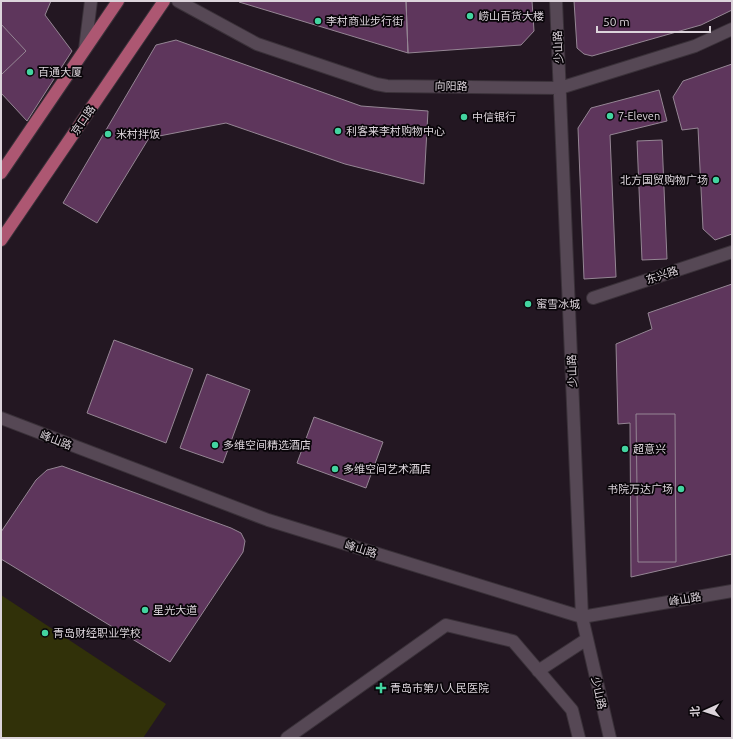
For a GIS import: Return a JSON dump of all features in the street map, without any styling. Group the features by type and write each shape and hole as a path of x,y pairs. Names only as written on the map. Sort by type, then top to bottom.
{"main road":[{"path":"1,173 118,1"},
{"name":"京口路","path":"1,240 164,1"}],"street":[{"path":"86,48 91,1"},
{"name":"向阳路","path":"178,1 257,44 376,84 387,86 560,88 695,46 732,29"},
{"name":"少山路","path":"556,1 582,617 610,738"},
{"name":"东兴路","path":"593,298 732,252"},
{"name":"峰山路","path":"1,418 268,520 582,617 732,590"},
{"path":"287,738 446,625 513,641 572,710 579,738"},
{"path":"538,671 587,639"}],"shaded area":[{"name":"青岛财经职业学校","path":"1,595 166,704 143,738 1,738"}],"building":[{"name":"百通大厦","path":"1,1 51,1 45,15 72,51 27,121 1,93"},
{"path":"406,1 408,53 239,2"},
{"name":"崂山百货大楼","path":"406,1 532,1 534,31 521,45 408,53"},
{"path":"574,1 732,1 732,10 701,25 592,56 584,54 577,48"},
{"path":"1,24 26,51 2,74 1,73"},
{"name":"利客来李村购物中心","path":"176,40 361,106 428,111 424,184 345,164 226,123 149,138 97,223 63,203 156,45"},
{"name":"北方国贸购物广场","path":"732,64 732,234 715,240 703,229 698,128 682,130 673,97 683,81"},
{"path":"659,90 667,121 610,135 616,277 584,279 578,128 591,108"},
{"path":"662,140 667,259 642,260 637,141"},
{"name":"书院万达广场","path":"732,284 732,554 631,577 630,423 618,424 616,344 652,329 648,313"},
{"path":"114,340 193,369 166,443 87,413"},
{"path":"207,374 250,390 223,463 180,448"},
{"path":"636,414 675,414 676,562 638,562"},
{"path":"314,417 383,442 366,488 297,463"},
{"name":"星光大道","path":"62,466 241,533 245,541 243,552 170,662 1,559 1,532 36,480 47,470"}],"place":[{"name":"崂山百货大楼","path":"470,16"},
{"name":"李村商业步行街","path":"318,21"},
{"name":"百通大厦","path":"30,72"},
{"name":"7-Eleven","path":"610,116"},
{"name":"中信银行","path":"464,117"},
{"name":"利客来李村购物中心","path":"338,131"},
{"name":"米村拌饭","path":"108,134"},
{"name":"北方国贸购物广场","path":"716,180"},
{"name":"蜜雪冰城","path":"528,304"},
{"name":"多维空间精选酒店","path":"215,445"},
{"name":"超意兴","path":"625,449"},
{"name":"多维空间艺术酒店","path":"335,469"},
{"name":"书院万达广场","path":"681,489"},
{"name":"星光大道","path":"145,610"},
{"name":"青岛财经职业学校","path":"45,633"},
{"name":"青岛市第八人民医院","path":"381,688"}]}
